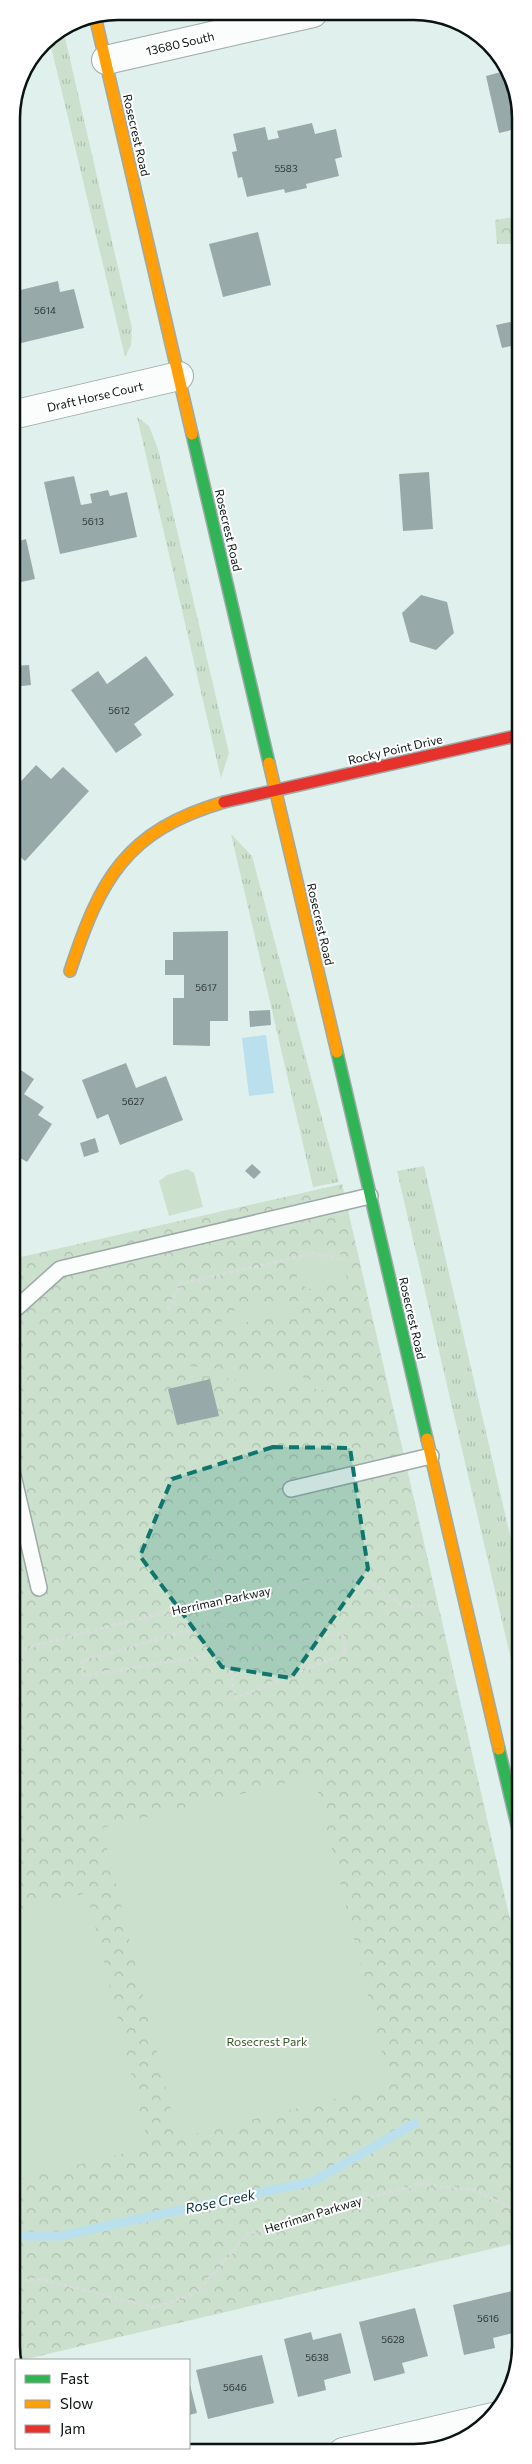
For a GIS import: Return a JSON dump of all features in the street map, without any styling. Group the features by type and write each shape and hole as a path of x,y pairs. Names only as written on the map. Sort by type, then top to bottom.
{"main road":[{"name":"Rosecrest Road","path":"97,22 512,1804"},
{"name":"Rocky Point Drive","path":"70,971 95,903 118,866 134,850 167,825 186,816 276,790 512,736"}],"street":[{"name":"13680 South","path":"106,60 278,20"},
{"name":"Draft Horse Court","path":"20,414 179,376"},
{"path":"377,2444 478,2420"}],"lane":[{"path":"20,1305 60,1269 370,1196"},
{"path":"291,1490 431,1456"},
{"path":"20,1505 39,1588"}],"path":[{"path":"168,1309 180,1284 314,1253 345,1260"},
{"path":"207,1549 220,1600 228,1652 235,1698 346,1652 342,1633 228,1652 84,1676 82,1661 206,1626 209,1601"},
{"name":"Herriman Parkway","path":"20,1651 209,1601 328,1578 367,1580 405,1607 426,1605"},
{"name":"Herriman Parkway","path":"20,2281 40,2279 155,2308 197,2292 248,2234 289,2220 420,2184 474,2190 512,2208"}],"highlighted area":[{"path":"273,1447 350,1448 368,1569 291,1678 222,1667 140,1556 172,1479"}],"green space":[{"path":"65,36 132,328 131,345 125,357 51,47"},
{"path":"512,217 512,244 497,244 495,220"},
{"path":"137,417 149,426 158,449 229,753 221,778"},
{"path":"231,834 252,856 339,1182 313,1187"},
{"path":"424,1166 512,1544 512,1664 397,1171"},
{"path":"187,1169 194,1173 203,1207 169,1216 159,1181 167,1175"},
{"name":"Rosecrest Park","path":"342,1184 512,1928 512,2244 21,2359 20,1257"},
{"path":"311,1244 340,1252 347,1279 309,1289 297,1282 296,1263"},
{"path":"275,1300 288,1300 294,1305 291,1313 233,1325 222,1324 221,1315"},
{"path":"179,1365 302,1377 332,1387 330,1391 180,1373 166,1379 164,1375"},
{"path":"314,1776 390,2085 178,2138 102,1828"},
{"path":"87,1893 149,2147 20,2179 20,1910"}],"water":[{"path":"266,1035 274,1093 249,1096 242,1038"}],"building":[{"path":"500,72 502,75 510,99 512,130 499,133 486,76"},
{"path":"312,123 315,134 336,129 342,157 335,159 339,176 306,184 307,188 285,193 284,189 247,197 242,177 238,178 232,152 237,151 233,134 265,127 268,140 279,138 277,131"},
{"path":"258,232 271,285 223,297 209,244"},
{"path":"58,281 60,292 74,289 84,328 20,343 20,290"},
{"path":"512,322 512,346 502,348 496,325"},
{"path":"429,472 433,529 403,531 399,474"},
{"path":"74,476 81,505 92,503 90,494 108,490 110,496 127,492 137,537 60,554 44,482"},
{"path":"26,539 35,579 20,582 20,541"},
{"path":"421,595 447,602 454,633 436,650 410,642 402,613"},
{"path":"146,656 174,695 134,724 142,735 116,753 71,690 98,671 107,684"},
{"path":"29,665 31,685 20,686 20,666"},
{"path":"36,765 51,779 63,767 89,791 25,861 20,857 20,782"},
{"path":"228,931 228,1021 210,1021 210,1046 173,1045 173,998 184,998 184,975 165,975 165,960 173,960 173,932"},
{"path":"270,1010 271,1025 250,1027 249,1011"},
{"path":"126,1063 136,1088 166,1076 183,1120 120,1145 108,1114 97,1119 82,1080"},
{"path":"20,1069 34,1079 24,1094 44,1107 38,1115 52,1124 27,1162 20,1158"},
{"path":"95,1138 99,1152 84,1157 80,1143"},
{"path":"252,1164 261,1172 254,1179 245,1171"},
{"path":"210,1379 219,1416 177,1425 168,1389"},
{"path":"512,2291 512,2333 493,2338 495,2348 464,2355 453,2305"},
{"path":"415,2308 428,2356 402,2363 405,2373 374,2381 359,2322"},
{"path":"311,2332 313,2340 341,2333 351,2373 324,2380 326,2390 298,2397 284,2339"},
{"path":"262,2355 274,2403 208,2419 196,2370"},
{"path":"190,2385 197,2413 190,2415"}],"waterway":[{"name":"Rose Creek","path":"20,2236 60,2236 314,2181 415,2123"}],"traffic: fast":[{"path":"192,434 269,763"},
{"path":"337,1052 427,1439"},
{"path":"499,1749 512,1804"}],"traffic: slow":[{"path":"96,22 192,434"},
{"path":"269,763 337,1052"},
{"path":"70,971 93,910 106,885 121,863 140,844 162,828 190,814 224,802"},
{"path":"427,1439 499,1749"}],"traffic: jam":[{"path":"224,802 512,737"}]}
